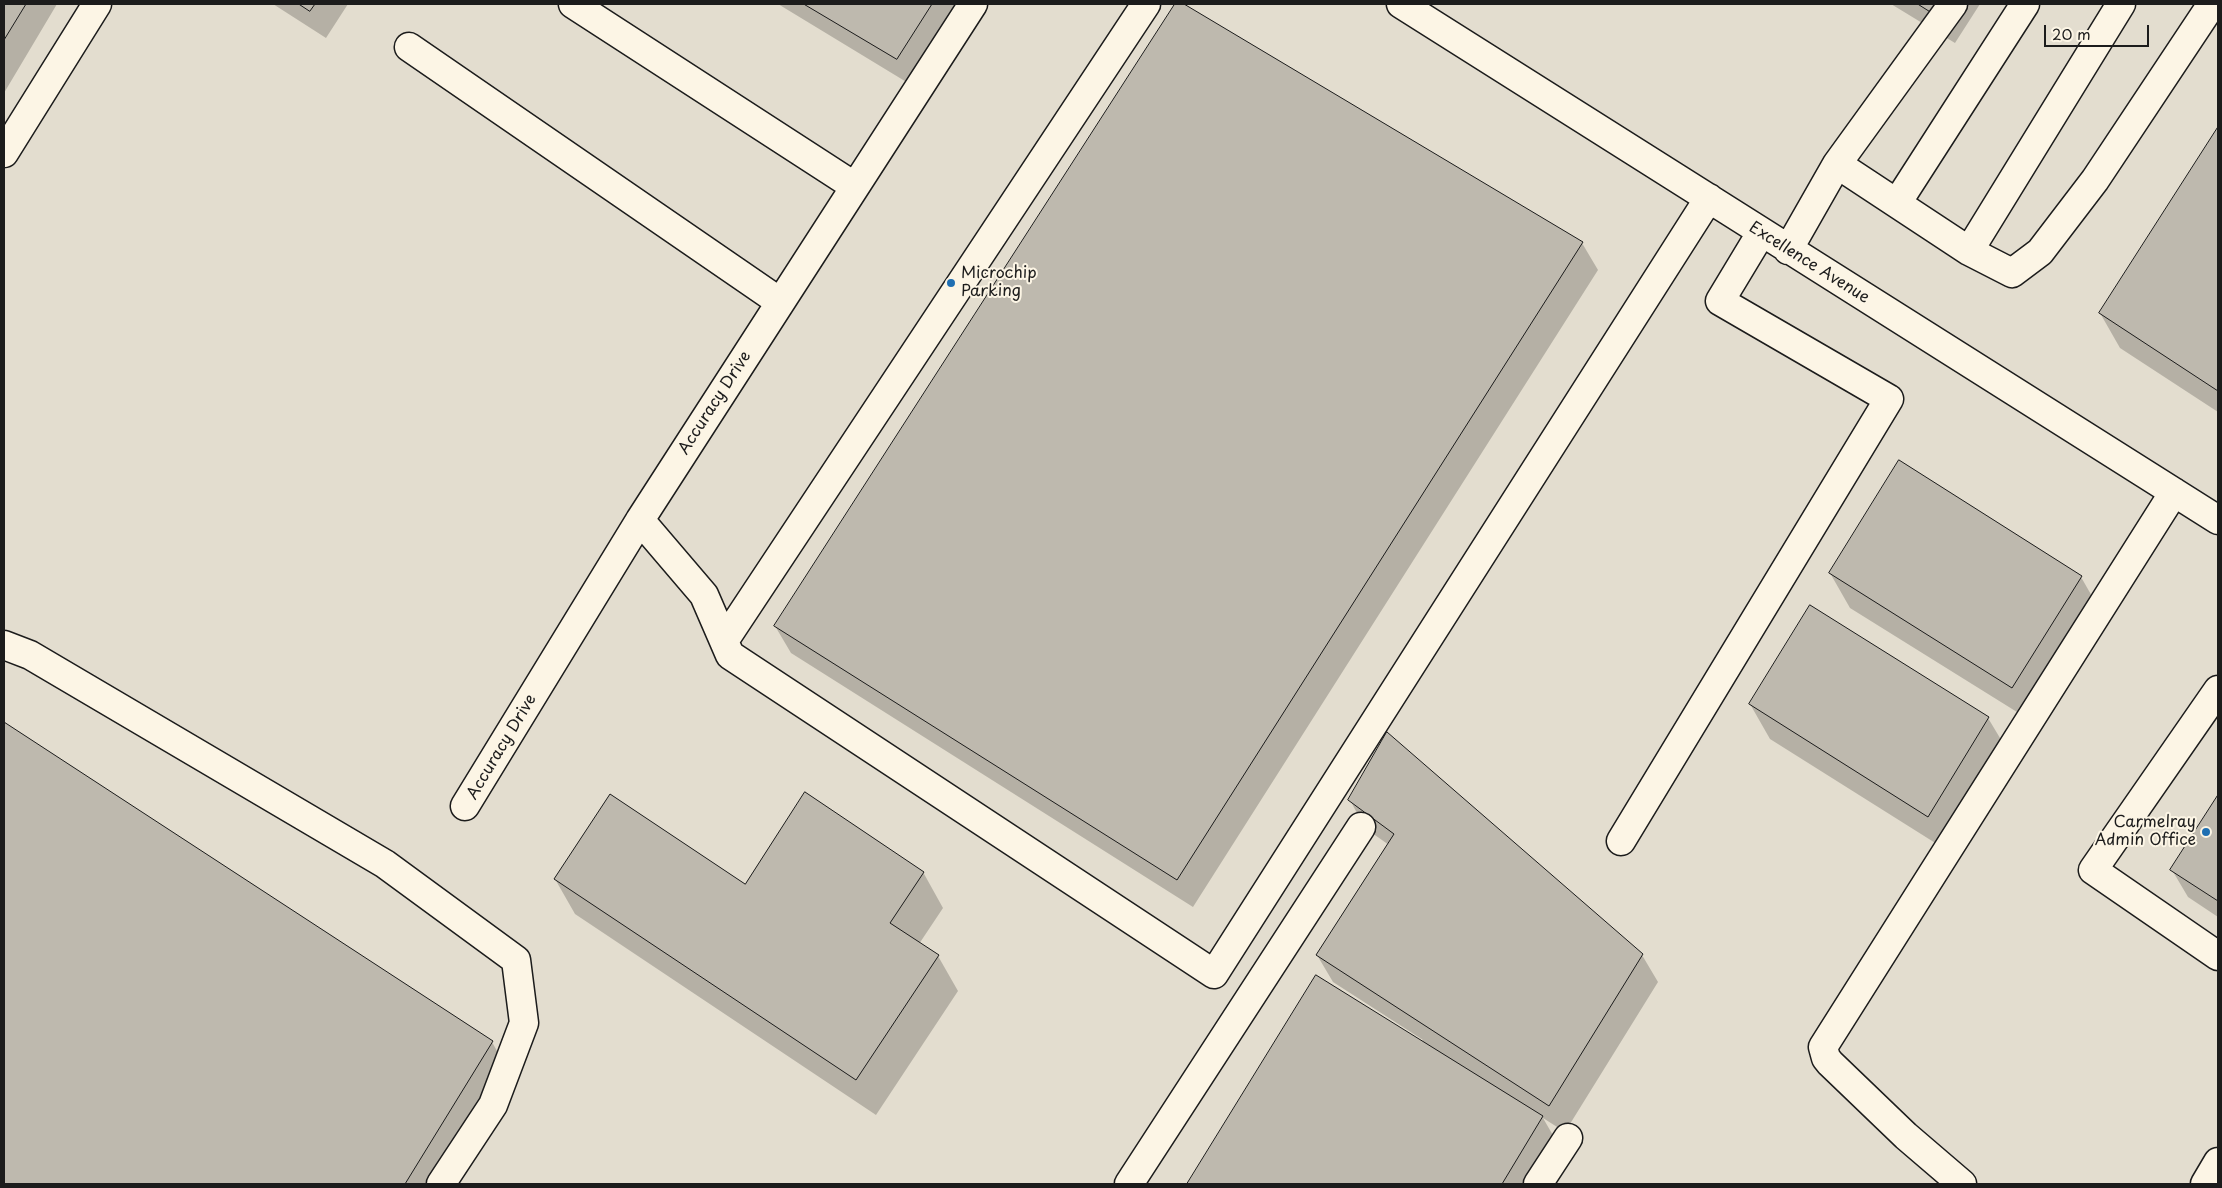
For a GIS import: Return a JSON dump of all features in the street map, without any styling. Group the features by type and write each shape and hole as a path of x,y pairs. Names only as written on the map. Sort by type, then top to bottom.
{"street":[{"path":"4,153 97,4"},
{"path":"573,4 854,186"},
{"name":"Accuracy Drive","path":"465,806 640,520 972,4"},
{"path":"724,641 1146,4"},
{"name":"Excellence Avenue","path":"1401,4 2218,520"},
{"path":"1788,250 1837,164 1953,4"},
{"path":"1897,203 2025,4"},
{"path":"1969,251 2120,4"},
{"path":"1837,164 1969,251 2012,273 2040,252 2095,180 2212,4"},
{"path":"409,47 780,302"},
{"path":"640,520 704,596 730,655 1214,974 1709,198"},
{"path":"1621,841 1889,399 1720,301 1762,233"},
{"path":"1962,1184 1906,1136 1830,1063 1826,1058 1823,1047 2174,492"},
{"path":"4,645 39,660 385,864 516,960 524,1023 493,1105 442,1184"},
{"path":"2218,690 2093,870 2218,956"},
{"path":"1129,1184 1361,828"},
{"path":"1538,1184 1568,1138"},
{"path":"2205,1184 2218,1162"}],"shaded area":[{"path":"4,4 2218,4 2218,1184 4,1184"}],"building":[{"path":"4,4 26,4 4,40"},
{"path":"299,4 315,4 310,11"},
{"path":"804,4 932,4 897,59"},
{"path":"1175,4 1184,4 1583,242 1177,880 774,626"},
{"path":"1918,4 1947,4 1939,17"},
{"path":"2218,127 2218,391 2099,313"},
{"path":"1899,460 2082,576 2012,688 1829,573"},
{"path":"1810,605 1989,717 1928,817 1749,704"},
{"path":"4,722 493,1041 405,1184 4,1184"},
{"path":"1387,732 1643,954 1549,1106 1316,955 1394,834 1348,800"},
{"path":"805,792 924,872 890,923 939,955 856,1080 554,879 610,794 745,884"},
{"name":"Carmelray Admin Office","path":"2218,795 2218,901 2170,870"},
{"path":"1316,975 1543,1116 1502,1184 1187,1184"}],"place":[{"name":"Microchip Parking","path":"951,283"},
{"name":"Carmelray Admin Office","path":"2206,832"}]}
